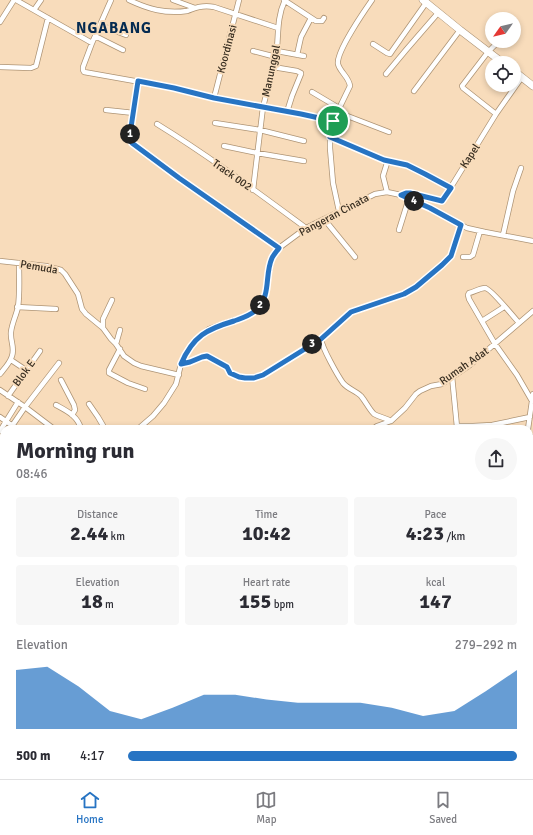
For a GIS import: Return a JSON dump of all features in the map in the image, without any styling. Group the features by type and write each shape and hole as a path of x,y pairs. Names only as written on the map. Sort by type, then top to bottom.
{"highway":[{"path":"425,2 493,56"},
{"path":"522,77 533,86"}],"street":[{"path":"0,22 15,0 92,43"},
{"path":"34,10 41,0"},
{"path":"111,0 92,43 83,67 83,71 333,121"},
{"path":"129,0 141,6 161,11 179,12 206,6 214,7 278,28"},
{"path":"173,0 196,8"},
{"path":"196,8 199,0"},
{"name":"Koordinasi","path":"214,98 239,0"},
{"path":"285,0 316,21 321,22 324,18"},
{"name":"Manunggal","path":"253,190 263,107 276,57 278,28 285,0"},
{"path":"338,211 333,183 330,137 333,121 350,86 340,67 338,59 345,43 372,0"},
{"path":"373,44 390,54 425,2"},
{"path":"386,74 438,13"},
{"path":"0,67 31,68 36,66 48,18"},
{"path":"297,55 301,37 311,18"},
{"path":"100,24 126,35"},
{"path":"414,91 460,30"},
{"path":"95,36 123,50"},
{"path":"492,48 462,88 496,114"},
{"path":"253,51 276,57"},
{"path":"277,51 304,56"},
{"path":"273,67 298,71 301,74 287,112"},
{"name":"Kapel","path":"401,195 410,193 442,201 496,114 522,77"},
{"path":"138,81 130,139 134,146 279,248"},
{"path":"312,92 338,110 389,132"},
{"path":"106,110 134,113"},
{"path":"215,123 260,130 304,141"},
{"name":"Track 002","path":"157,124 187,143 306,228"},
{"path":"330,137 384,160 407,165 451,188"},
{"path":"224,146 304,161"},
{"path":"384,160 386,163 383,176 387,192"},
{"path":"503,235 513,191 521,168"},
{"name":"Pangeran Cinata","path":"142,425 168,398 176,384 186,352 193,343 203,334 217,326 247,316 258,308 265,298 272,258 279,248 306,228 338,211 375,194 387,192 409,198 461,225 480,231 533,241"},
{"path":"399,230 409,198"},
{"path":"324,219 354,258"},
{"path":"181,364 207,356 227,367 232,374 241,378 254,378 263,375 321,339 351,312 404,294 419,285 451,256 461,225"},
{"path":"462,257 470,257 473,255 480,231"},
{"name":"Pemuda","path":"0,262 19,263 59,269 63,272 78,294 81,306 86,314 103,328"},
{"path":"0,374 11,360 14,348 11,332 18,307 19,263"},
{"path":"519,323 488,289 485,288 469,293 469,299 496,344 518,375 532,401"},
{"path":"112,300 103,319 103,328 124,356 134,364 179,375"},
{"path":"18,307 56,309"},
{"path":"482,321 504,307"},
{"name":"Rumah Adat","path":"380,425 391,421 418,393 432,386 442,384 470,365 496,344 533,310"},
{"path":"116,344 120,330"},
{"path":"321,339 325,353 343,383 361,397 373,413 391,421"},
{"path":"120,349 108,373 144,389"},
{"name":"Blok E","path":"8,396 40,351"},
{"path":"11,360 26,370"},
{"path":"13,425 58,363"},
{"path":"452,376 457,425"},
{"path":"61,380 74,405 72,415"},
{"path":"0,390 49,425"},
{"path":"529,425 533,394"},
{"path":"4,425 18,402"},
{"path":"88,404 103,425"},
{"path":"56,405 78,420 80,425"},
{"path":"0,417 10,425"},
{"path":"492,425 530,417"}],"district":[{"name":"NGABANG","path":"114,28"}],"route":[{"path":"138,81 214,98 333,121 330,137 384,160 407,165 451,188 442,201 410,193 401,195 430,208 461,225 451,256 414,289 404,294 351,312 321,339 258,377 241,378 230,373 227,367 207,356 181,364 186,352 193,343 209,329 247,316 258,308 265,298 270,263 279,248 134,146 130,141 130,134 138,81"}]}
